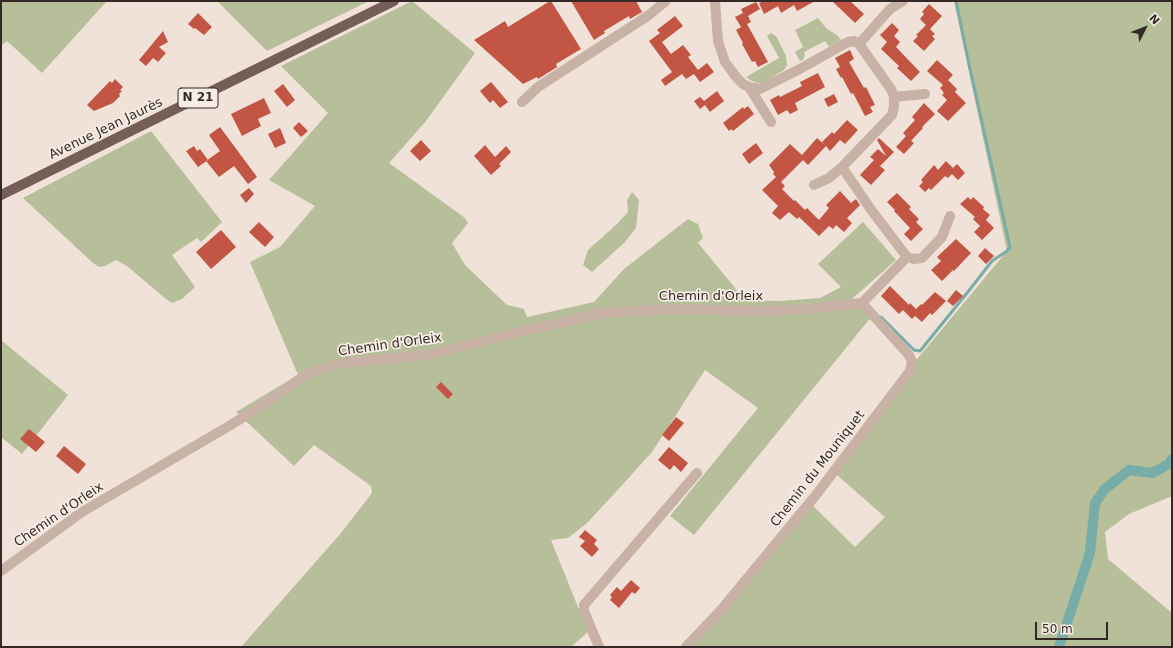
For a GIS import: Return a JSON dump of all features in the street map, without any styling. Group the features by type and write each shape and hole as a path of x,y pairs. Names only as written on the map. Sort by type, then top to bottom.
{"main road":[{"name":"Avenue Jean Jaurès","path":"1,195 394,1"}],"street":[{"path":"522,102 538,87 649,15 666,1"},
{"path":"715,1 718,41 725,62 743,84 760,89 848,42 854,41 859,44 891,89 894,97 892,115 842,167 829,178 814,185"},
{"path":"859,44 890,9 903,1"},
{"path":"749,87 771,122"},
{"path":"894,97 925,94"},
{"path":"842,167 872,211 907,257 914,259 922,258 942,237 950,216"},
{"path":"862,303 907,257"},
{"name":"Chemin d'Orleix","path":"1,571 82,512 229,426 260,407 304,376 324,368 344,363 432,354 506,335 603,314 664,309 766,311 862,303"},
{"name":"Chemin du Mouniquet","path":"686,647 721,610 816,495 910,371 912,361 908,354 862,303"},
{"path":"598,647 584,611 584,605 697,473"}],"green space":[{"path":"1,1 107,1 42,73 7,41 1,46"},
{"path":"217,1 369,1 267,51"},
{"path":"412,1 475,53 426,121 389,163 465,218 468,223 452,243 465,265 507,305 524,309 527,317 594,302 624,269 688,219 698,224 703,238 698,243 745,300 780,301 820,298 841,287 818,264 863,222 896,260 853,298 872,316 694,535 670,516 758,408 705,370 652,452 614,494 587,523 568,538 551,540 588,632 571,647 241,647 341,533 372,493 371,486 314,445 294,466 236,412 298,375 250,262 280,247 315,206 269,180 328,113 281,66"},
{"path":"954,1 1172,1 1172,496 1129,514 1105,532 1108,559 1172,613 1172,647 681,647 701,627 807,500 855,547 885,517 830,469 913,364 1007,251"},
{"path":"818,18 826,28 838,36 841,40 829,47 825,41 804,52 805,55 803,60 800,61 795,52 803,47 795,30"},
{"path":"771,33 776,36 786,56 787,65 784,70 762,83 757,83 746,77 779,58 767,36"},
{"path":"151,131 222,222 201,242 197,238 172,255 195,287 182,299 172,303 127,266 116,260 105,266 99,267 93,263 23,198"},
{"path":"632,192 639,200 636,228 624,243 592,272 583,265 588,250 628,212 627,200"},
{"path":"1,340 68,395 22,454 1,437"}],"building":[{"path":"550,1 581,49 556,64 557,67 538,79 537,77 523,84 474,40 505,21 508,27"},
{"path":"571,1 636,1 642,12 630,19 629,16 604,31 605,33 594,40"},
{"path":"764,1 815,1 797,11 794,5 781,13 778,6 764,14 759,3"},
{"path":"832,1 850,1 864,14 855,23"},
{"path":"756,2 760,9 748,16 751,22 747,24 768,62 758,67 755,61 752,62 742,44 743,43 736,30 743,26 741,27 735,17 743,13 741,9"},
{"path":"929,4 942,16 930,29 935,34 932,36 935,39 924,51 913,41 918,36 916,35 926,25 920,19 924,14 922,12"},
{"path":"198,13 212,27 204,35 188,24"},
{"path":"675,16 683,26 662,42 671,54 683,45 691,55 688,57 698,70 707,63 714,72 700,82 694,74 686,79 682,74 665,86 661,80 672,72 649,41 660,33 657,30"},
{"path":"892,23 899,30 894,36 900,42 896,47 920,72 911,81 897,68 899,66 881,49 887,42 880,35"},
{"path":"163,31 168,42 159,47 166,53 158,62 153,58 146,66 139,60"},
{"path":"850,50 854,59 849,62 864,88 866,87 875,105 870,107 873,112 865,116 853,93 851,94 836,69 840,67 835,58"},
{"path":"937,60 953,75 948,80 957,89 955,92 966,103 948,121 937,111 947,100 942,95 944,93 940,88 943,85 927,71"},
{"path":"818,73 825,87 795,103 798,110 790,114 787,110 778,115 770,100 779,95 780,97 802,86 800,82"},
{"path":"115,79 123,87 120,90 122,91 119,94 120,96 113,103 94,111 87,105 110,81 112,83"},
{"path":"491,82 508,102 500,108 493,100 490,103 480,91"},
{"path":"283,84 295,100 287,107 274,91"},
{"path":"717,91 724,101 710,112 705,105 700,109 694,101 700,97 704,101"},
{"path":"834,94 838,102 828,107 824,99"},
{"path":"264,98 271,113 258,119 261,126 242,136 231,114"},
{"path":"924,103 935,114 911,141 914,143 904,154 896,147 906,136 903,133 915,120 912,117"},
{"path":"748,106 754,114 733,131 731,129 729,131 723,123 743,107 744,109"},
{"path":"847,120 858,130 845,144 840,140 830,151 822,142 832,132 834,134"},
{"path":"299,122 308,131 301,137 293,128"},
{"path":"220,127 257,177 248,184 234,166 219,177 206,161 220,151 209,135"},
{"path":"280,128 286,143 275,148 268,134"},
{"path":"817,138 826,146 808,165 803,160 781,182 785,186 782,189 794,201 795,200 805,210 807,208 819,220 829,208 826,205 840,191 851,203 856,199 860,205 847,218 852,223 844,232 836,225 833,229 829,226 819,236 799,217 797,219 789,212 780,220 772,213 778,206 762,190 776,177 769,165 790,144 802,155"},
{"path":"879,138 894,152 880,166 885,170 871,185 860,175 874,160 870,157 878,149 886,156 877,140"},
{"path":"421,140 431,151 420,161 410,151"},
{"path":"756,143 763,153 749,164 742,154"},
{"path":"485,145 495,157 506,146 511,152 499,164 501,166 491,175 474,156"},
{"path":"194,146 197,151 200,149 208,160 198,167 186,151"},
{"path":"946,161 953,168 957,164 965,173 958,180 952,174 948,178 945,176 931,190 929,188 925,192 919,186 923,182 921,180 934,165 938,170"},
{"path":"249,188 254,194 246,203 240,195"},
{"path":"897,193 911,207 909,209 919,219 916,222 923,229 911,241 904,234 910,228 887,202"},
{"path":"968,197 971,200 973,197 990,215 986,220 994,228 982,240 974,232 980,226 973,219 975,217 960,204"},
{"path":"259,222 274,237 265,247 249,232"},
{"path":"221,230 236,247 211,269 196,252"},
{"path":"956,239 971,253 942,281 931,270 941,261 937,257"},
{"path":"985,248 994,256 986,264 978,256"},
{"path":"890,286 909,305 910,303 916,309 935,292 946,301 932,315 930,313 922,322 915,316 912,319 903,310 899,314 881,296"},
{"path":"956,290 963,296 953,306 947,301"},
{"path":"441,382 453,394 448,399 436,387"},
{"path":"676,417 684,423 669,441 662,435"},
{"path":"29,429 45,442 36,452 20,439"},
{"path":"64,446 86,464 78,474 56,456"},
{"path":"669,447 688,463 681,472 674,465 670,470 658,460"},
{"path":"585,530 597,540 594,544 599,549 592,557 580,546 585,541 579,537"},
{"path":"631,580 640,588 635,594 632,592 619,608 610,600 612,597 610,595 617,587 621,591"}],"waterway":[{"path":"881,317 914,350 920,351 992,261 1007,251 1010,247 956,1"},
{"path":"1059,647 1090,553 1095,503 1105,489 1129,470 1152,473 1169,464 1172,459"}]}
